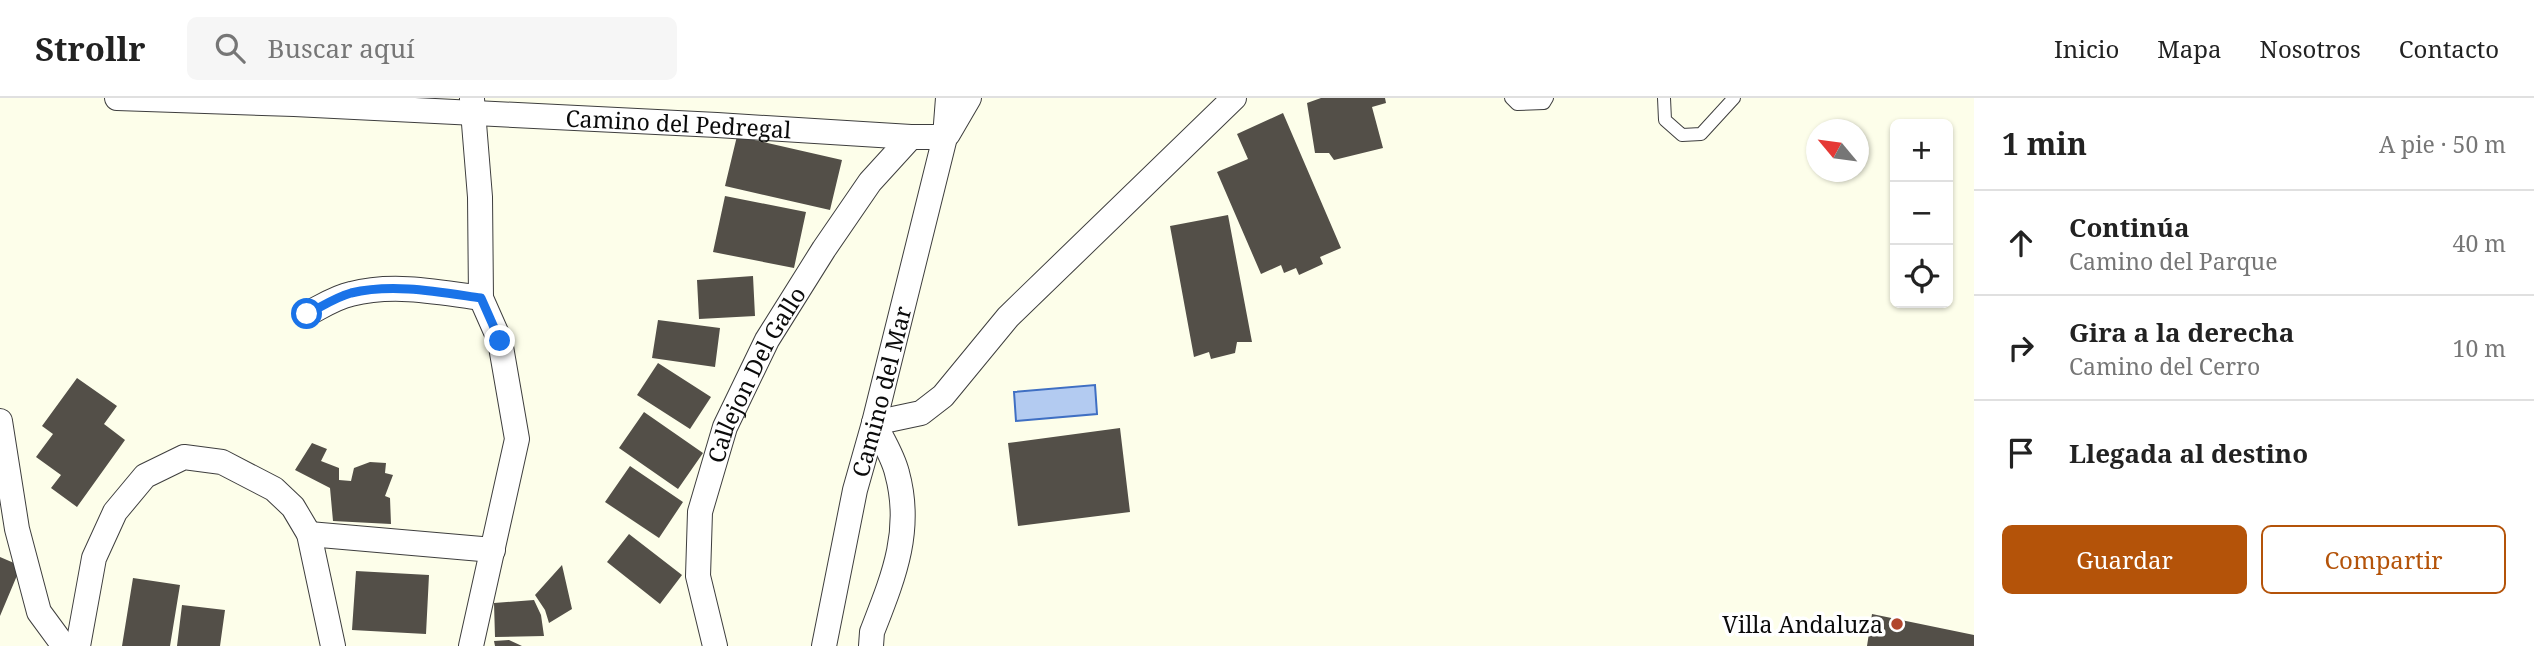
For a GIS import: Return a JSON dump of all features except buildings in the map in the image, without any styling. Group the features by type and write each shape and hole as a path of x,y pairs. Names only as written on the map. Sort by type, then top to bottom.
{"street":[{"name":"Camino del Pedregal","path":"117,98 472,106 717,125 945,137"},
{"name":"Camino del Mar","path":"824,646 852,503 945,137 948,98"},
{"name":"Camino del Mar","path":"945,137 969,98"},
{"path":"872,646 872,632 901,550 904,506 897,471 874,423 921,413 943,396 1008,317 1234,98"},
{"path":"471,646 517,439 500,341 481,298 480,197 472,106"},
{"name":"Callejon Del Gallo","path":"715,646 698,576 700,525 701,512 725,427 767,340 824,249 870,183 911,137"},
{"path":"307,314 350,294 385,289 438,291 481,298"},
{"path":"0,421 17,529 39,612 64,646"},
{"path":"78,646 94,558 115,513 145,476 184,457 222,462 274,489 293,507 309,534 333,646"},
{"path":"309,534 493,550"}],"lane":[{"path":"1511,98 1517,104 1544,103 1547,98"},
{"path":"1664,98 1665,120 1682,135 1701,134 1734,98"}],"water":[{"path":"1095,385 1097,414 1016,421 1014,392"}],"place":[{"name":"Villa Andaluza","path":"1897,624"}],"route":[{"path":"307,314 350,294 385,289 438,291 481,298 500,341"}]}
